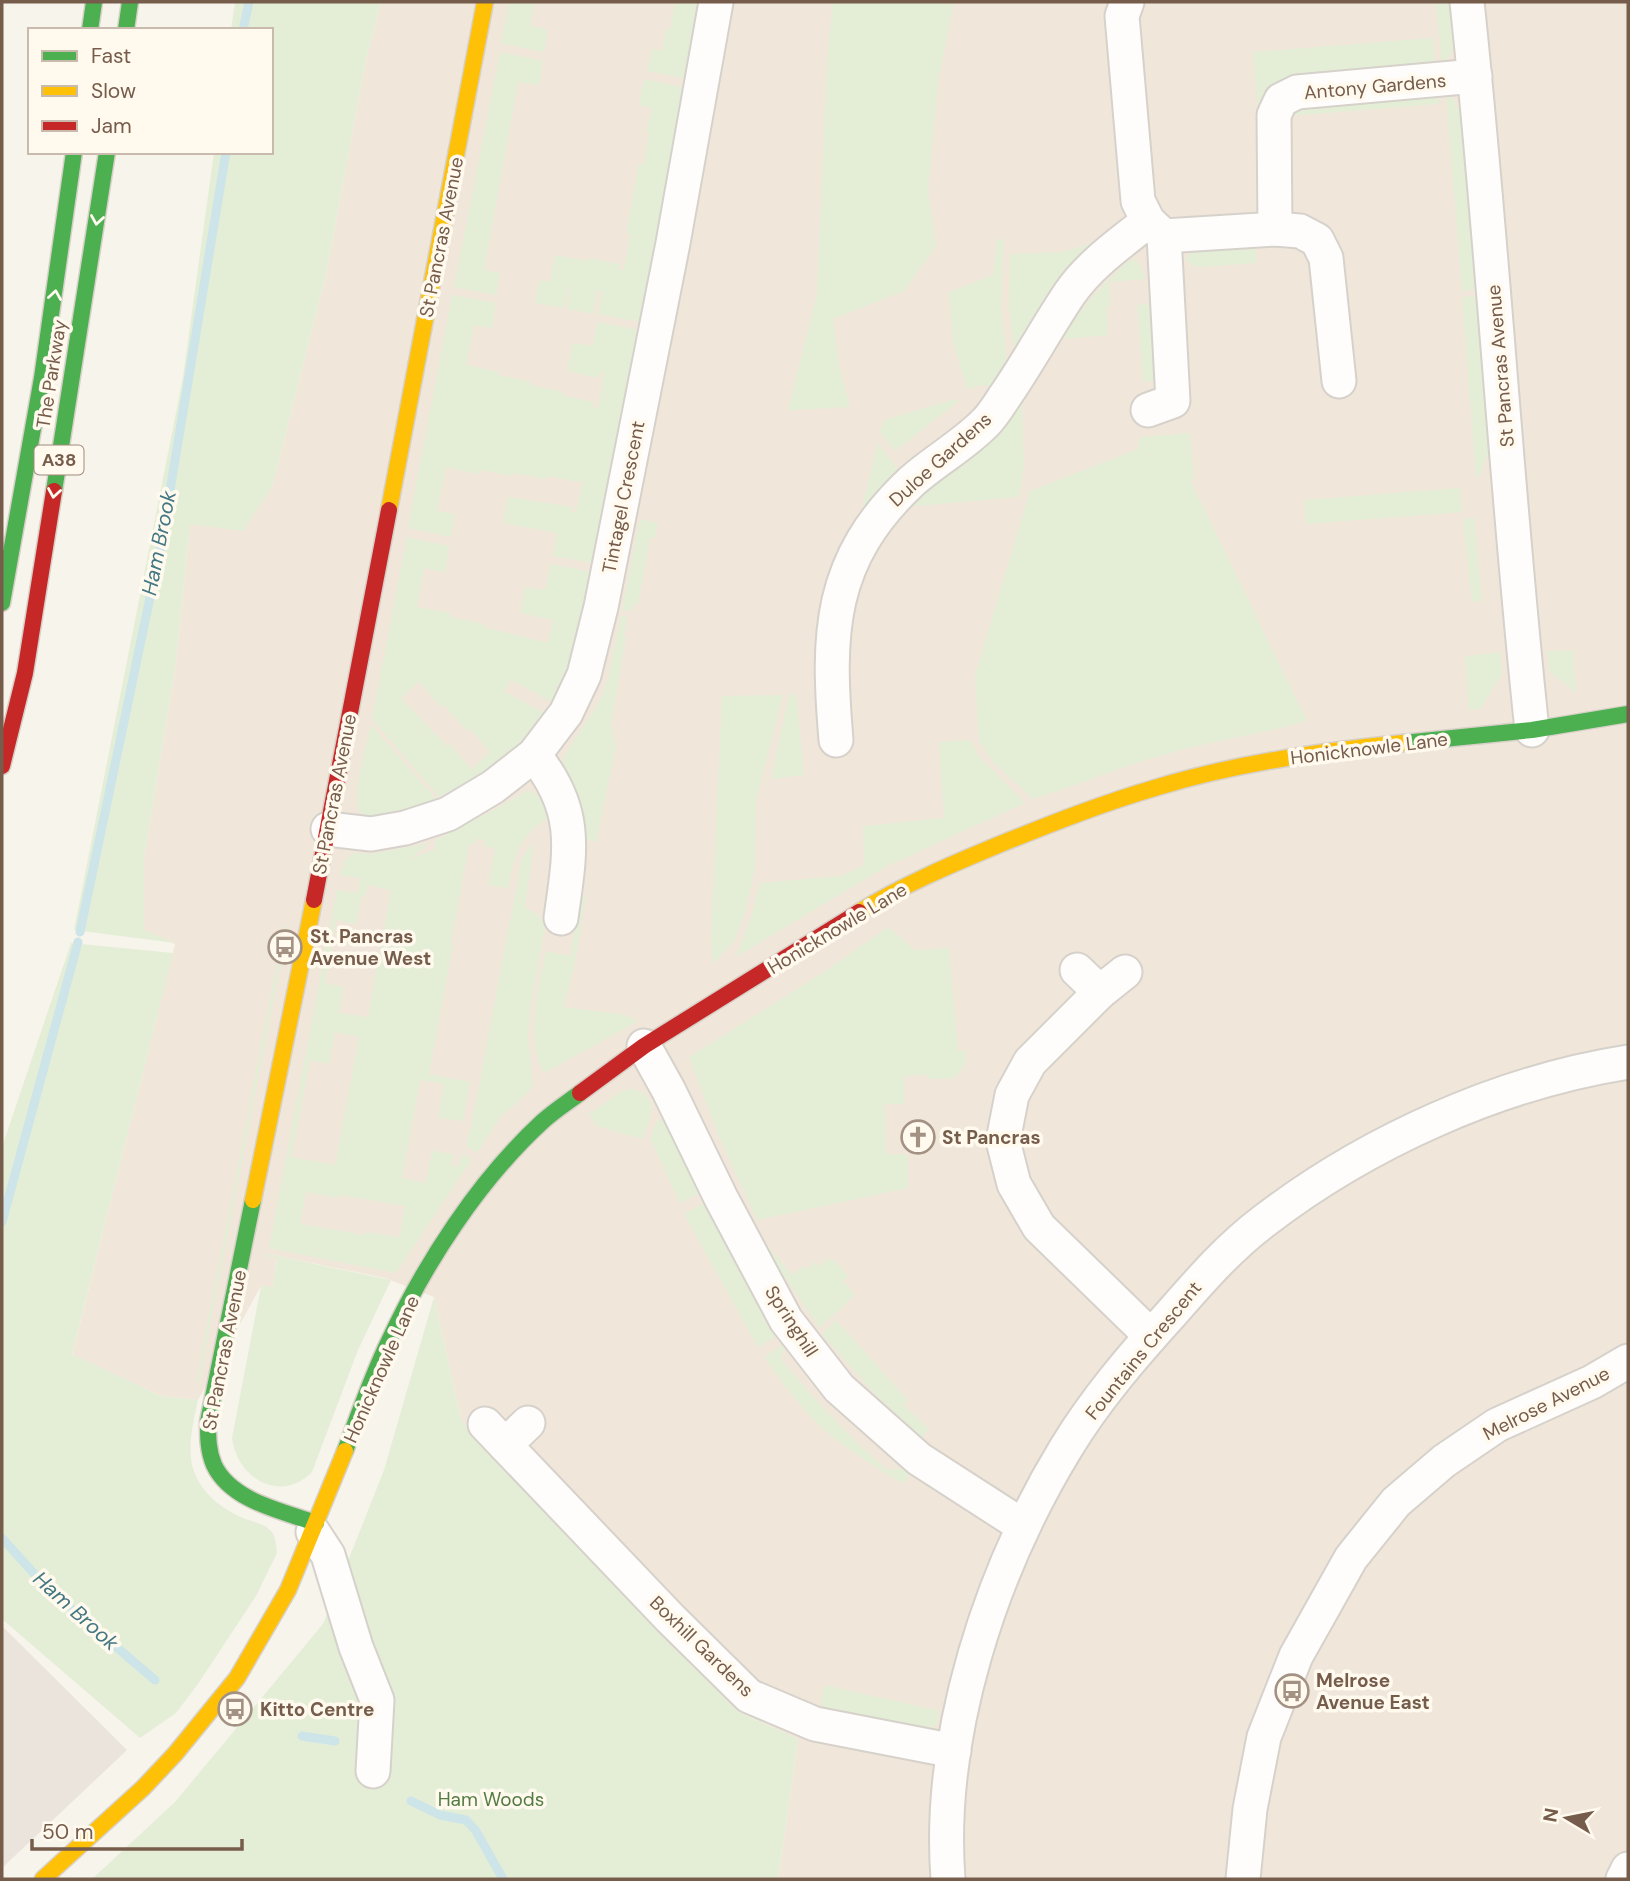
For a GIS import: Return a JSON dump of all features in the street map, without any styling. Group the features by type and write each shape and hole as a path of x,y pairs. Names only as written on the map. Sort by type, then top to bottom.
{"main road":[{"path":"90,28 94,2"},
{"path":"126,28 130,2"},
{"name":"St Pancras Avenue","path":"315,1528 229,1487 212,1462 206,1442 208,1422 328,829 485,2"},
{"name":"The Parkway","path":"2,603 23,495 56,288 74,154"},
{"name":"The Parkway","path":"2,766 25,673 107,154"},
{"name":"Honicknowle Lane","path":"43,1879 143,1788 175,1754 237,1678 288,1590 388,1342 418,1283 497,1168 543,1121 644,1046 869,906 936,871 1050,824 1158,787 1251,764 1337,749 1532,730 1628,714"}],"street":[{"name":"Tintagel Crescent","path":"328,829 371,834 405,828 448,814 493,788 534,755 566,713 584,675 601,607 676,230 716,2"},
{"path":"1127,2 1122,16 1138,201 1156,229 1173,401 1148,410"},
{"name":"St Pancras Avenue","path":"1467,2 1518,602 1532,730"},
{"name":"Antony Gardens","path":"1275,229 1274,115 1281,100 1297,92 1475,76"},
{"path":"1156,229 1300,230 1317,240 1326,257 1339,381"},
{"name":"Duloe Gardens","path":"836,740 832,657 835,613 848,569 864,537 888,506 913,481 987,422 1036,350 1071,291 1103,257 1156,229"},
{"path":"534,755 549,773 560,795 571,842 561,918"},
{"path":"1100,978 1030,1062 1012,1095 1003,1140 1014,1184 1039,1227 1151,1336"},
{"name":"Springhill","path":"644,1046 786,1320 839,1388 919,1459 1023,1525"},
{"name":"Fountains Crescent","path":"948,1879 948,1803 954,1751 968,1683 990,1608 1023,1525 1066,1447 1108,1387 1210,1269 1263,1221 1338,1171 1412,1131 1486,1099 1586,1068 1628,1062"},
{"name":"Melrose Avenue","path":"1242,1879 1250,1809 1264,1737 1291,1667 1318,1613 1351,1558 1396,1502 1444,1461 1497,1424 1592,1382 1628,1361"},
{"path":"1592,1382 1628,1390"},
{"name":"Boxhill Gardens","path":"506,1431 670,1618 749,1696 815,1724 954,1751"},
{"path":"315,1528 328,1555 356,1647 377,1700 373,1771"},
{"path":"1623,1879 1628,1869"}],"shaded area":[{"path":"381,2 1628,2 1628,1879 778,1879 798,1739 738,1712 461,1420 434,1297 385,1278 267,1254 277,1258 273,1288 261,1286 198,1400 161,1396 72,1355 175,944 144,930 144,858 176,662 190,524 272,487 326,274 366,59"},
{"path":"2,1626 127,1750 2,1868"}],"green space":[{"path":"235,2 381,2 366,59 326,274 272,487 243,531 190,524 176,662 144,858 144,930 175,943 74,930 183,377 214,154 273,154 273,28 231,28"},
{"path":"509,2 535,2 530,25 548,30 544,52 501,43"},
{"path":"675,2 701,2 689,79 647,71 652,49 662,51"},
{"path":"833,2 954,2 938,82 928,191 936,246 904,291 833,319 839,366 850,407 788,410 817,294 827,63"},
{"path":"1436,2 1452,2 1455,28 1452,51 1442,64"},
{"path":"1433,38 1435,68 1258,114 1253,52"},
{"path":"500,52 543,61 539,85 518,82 484,270 500,273 496,295 454,287"},
{"path":"644,79 686,88 641,322 598,314 602,291 597,291 593,314 567,309 569,285 564,308 535,303 539,280 550,282 555,255 620,264 620,269 624,270 630,234 626,233 639,164 644,165 649,133 646,132 652,108 639,105"},
{"path":"1438,92 1439,104 1288,116 1304,103"},
{"path":"1446,95 1454,100 1460,113 1476,289 1462,291"},
{"path":"1004,239 1001,309 1007,366 993,387 980,385 967,389 953,341 949,292 993,275 997,240"},
{"path":"1103,239 1015,359 1009,307 1010,254 1064,252"},
{"path":"1256,245 1256,263 1201,267 1194,266 1185,259 1194,250"},
{"path":"1135,260 1141,266 1145,279 1109,282 1111,306 1107,307 1108,335 1063,339 1100,288 1128,261"},
{"path":"452,295 496,303 492,328 474,325 466,365 531,382 530,385 563,392 562,395 594,402 593,408 598,409 604,373 600,372 599,378 567,371 573,343 593,346 597,322 640,330 593,563 553,556 557,533 503,523 508,497 573,507 572,512 576,513 583,481 579,480 578,482 547,476 546,479 514,473 512,476 480,470 479,474 446,467 437,511 455,514 451,537 408,528"},
{"path":"1477,296 1490,448 1479,477 1476,477 1462,297"},
{"path":"1155,303 1161,380 1143,382 1137,305"},
{"path":"955,399 959,401 895,451 880,432 884,420"},
{"path":"1022,400 1024,465 1019,497 905,507"},
{"path":"1190,433 1194,478 1190,480 1307,721 1178,751 1033,799 992,761 979,741 975,676 1030,491 1138,449 1140,437"},
{"path":"878,443 901,474 857,529"},
{"path":"1460,488 1462,512 1306,524 1304,500"},
{"path":"1474,518 1482,601 1472,602 1463,519"},
{"path":"640,519 658,523 655,538 650,538 638,605 633,604 631,611 622,610"},
{"path":"407,537 449,546 445,572 424,568 417,607 451,613 451,617 548,643 553,620 520,613 525,587 545,590 551,564 591,572 575,658 555,704 511,680 504,691 548,715 508,756 479,776 439,797 372,719","holes":["419,682 441,707 444,705 490,752 471,769 450,744 447,746 401,698"]},
{"path":"621,616 627,617 611,724 616,746 596,842 585,839 578,802 563,765 563,758 601,699 608,679"},
{"path":"1573,650 1576,693 1549,671 1547,651"},
{"path":"1500,652 1502,674 1480,709 1469,710 1465,656"},
{"path":"796,694 804,775 771,779 789,695"},
{"path":"783,695 756,800 755,868 745,913 734,941 713,964 711,937 722,696"},
{"path":"371,725 437,800 389,816 379,818 363,815 357,800 358,787"},
{"path":"970,740 979,756 1025,803 887,866 736,957 751,918 760,883 841,876 864,865 863,826 944,818 939,742"},
{"path":"528,790 544,799 549,819 531,831 525,839 512,867 508,888 488,885 495,848 484,846 485,840 476,839 475,844 469,844 429,1074 470,1082 463,1121 438,1118 444,1084 420,1080 402,1178 426,1183 432,1151 454,1154 451,1165 457,1167 463,1154 472,1159 396,1273 269,1248 337,890 357,893 360,878 340,875 345,860 354,853 373,854 429,843 411,859 435,849 436,840","holes":["368,885 391,890 368,1017 339,1013 344,987 325,983 336,920 356,924 361,897 365,897","335,1032 359,1037 335,1165 291,1157 310,1060 329,1064","306,1192 405,1206 399,1237 366,1232 365,1235 300,1224"]},
{"path":"534,842 525,908 539,915 545,926 530,1010 528,1038 533,1085 528,1093 501,1116 477,1153 466,1146 522,857"},
{"path":"581,896 586,896 564,1007 626,1015 638,1021 544,1073 538,1059 534,1028 546,951 570,956"},
{"path":"285,922 286,935 199,1382 196,1383"},
{"path":"888,927 915,950 949,948 958,1051 966,1050 966,1063 955,1078 904,1076 904,1104 885,1104 886,1154 908,1154 908,1188 757,1220 718,1134 689,1057 824,972"},
{"path":"71,943 173,953 72,1354 161,1396 198,1400 191,1452 197,1479 209,1495 225,1508 269,1529 274,1537 277,1553 256,1596 198,1684 176,1713 140,1738 2,1619 2,1147"},
{"path":"632,1089 644,1093 652,1104 648,1126 642,1139 597,1126 589,1114 622,1091"},
{"path":"664,1118 670,1125 700,1193 680,1203 650,1138 657,1121"},
{"path":"707,1202 778,1335 758,1347 684,1214"},
{"path":"764,1241 792,1275 803,1266 806,1270 815,1262 819,1266 829,1258 834,1260 848,1276 843,1281 855,1295 820,1328 782,1273"},
{"path":"267,1254 391,1280 358,1350 312,1472 287,1486 274,1486 251,1475 242,1465 232,1438 261,1286 273,1287 277,1258 266,1256"},
{"name":"Ham Woods","path":"434,1297 461,1420 738,1712 798,1739 778,1879 92,1879 175,1802 323,1624 384,1470"},
{"path":"836,1320 908,1400 903,1405 929,1429 922,1438 876,1395 822,1334"},
{"path":"784,1344 781,1359 793,1374 832,1417 887,1470 903,1468 910,1474 903,1484 835,1439 801,1406 764,1357"},
{"path":"824,1685 940,1711 937,1724 927,1730 820,1709"}],"waterway":[{"name":"Ham Brook","path":"243,28 249,2"},
{"name":"Ham Brook","path":"80,932 161,545 226,154"},
{"name":"Ham Brook","path":"2,1222 78,942"},
{"name":"Ham Brook","path":"2,1538 46,1587 155,1680"},
{"path":"302,1736 335,1741"},
{"name":"Ham Brook","path":"411,1801 440,1815 466,1820 476,1831 503,1879"}],"traffic: fast":[{"path":"90,28 94,2"},
{"path":"126,28 130,2"},
{"path":"2,603 42,378 74,154"},
{"path":"54,491 107,154"},
{"path":"1403,743 1532,730 1628,714"},
{"path":"345,1451 371,1381 403,1312 455,1224 519,1145 547,1118 580,1093"},
{"path":"253,1200 208,1422 209,1449 214,1465 232,1488 273,1509 316,1523"}],"traffic: slow":[{"path":"389,510 485,2"},
{"path":"859,912 962,860 1137,793 1248,765 1310,754 1403,743"},
{"path":"253,1200 314,900"},
{"path":"43,1879 143,1788 175,1754 237,1678 288,1590 345,1451"}],"traffic: jam":[{"path":"2,766 25,673 54,491"},
{"path":"314,900 389,510"},
{"path":"580,1093 644,1046 859,912"}],"place":[{"name":"St. Pancras Avenue West","path":"285,947"},
{"name":"St Pancras","path":"918,1137"},
{"name":"Melrose Avenue East","path":"1292,1691"},
{"name":"Kitto Centre","path":"235,1709"}]}
